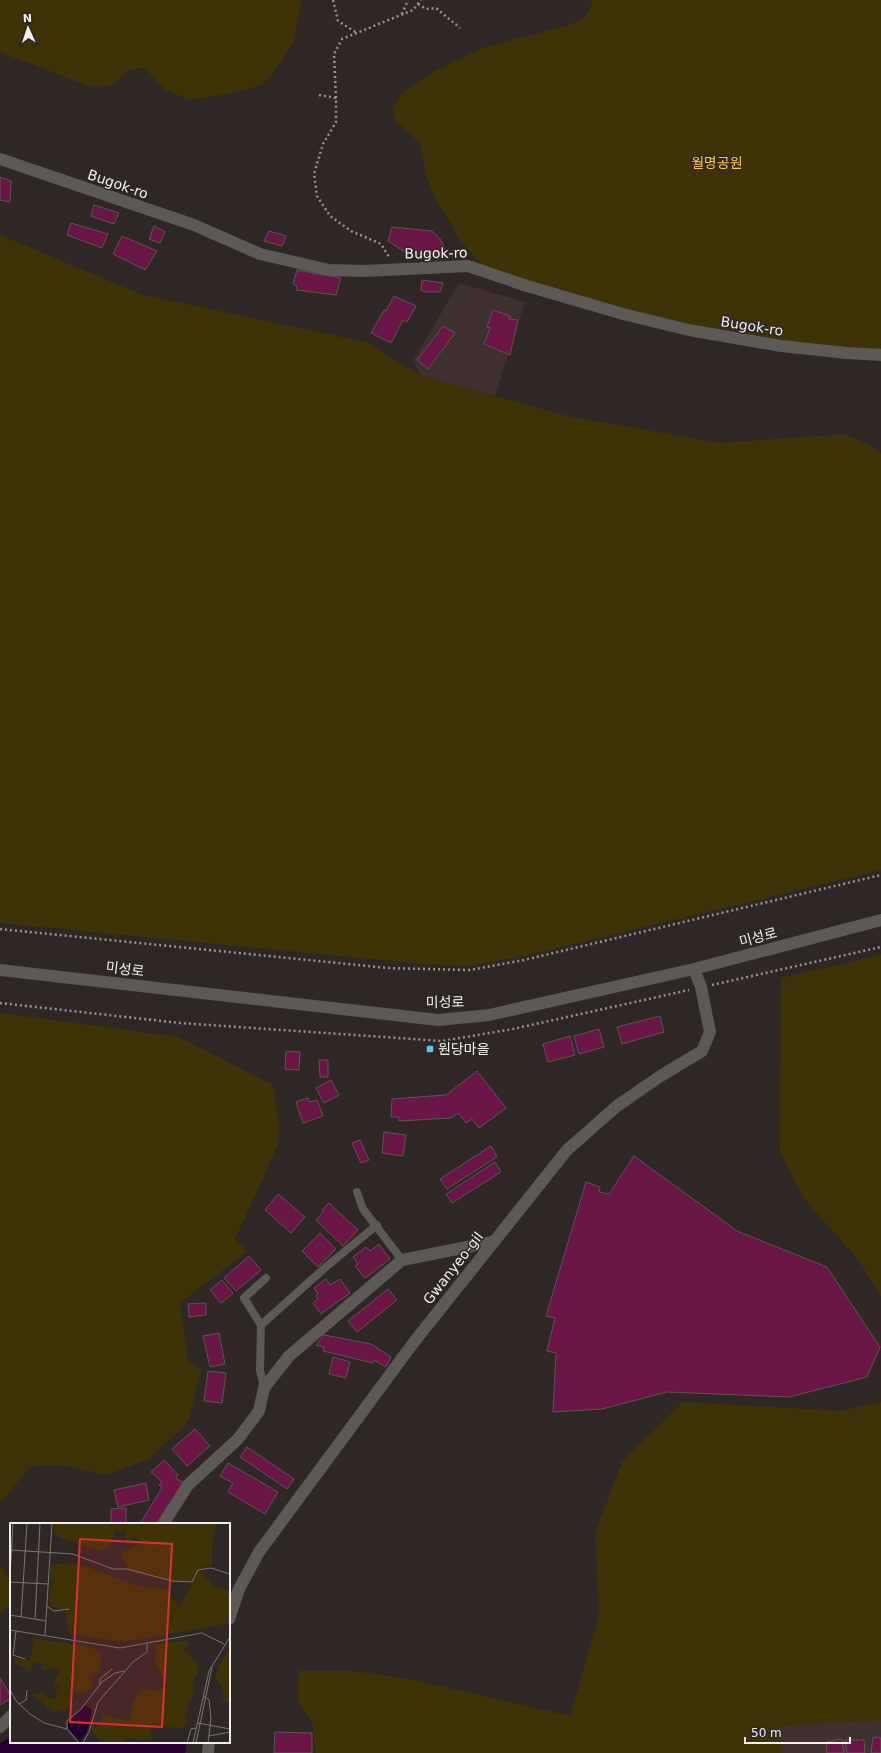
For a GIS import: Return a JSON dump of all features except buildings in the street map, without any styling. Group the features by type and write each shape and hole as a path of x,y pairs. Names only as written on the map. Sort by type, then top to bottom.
{"street":[{"name":"Bugok-ro","path":"0,159 194,225 260,254 329,270 364,271 468,266 623,314 689,330 781,346 881,355"},
{"name":"미성로","path":"0,970 438,1020 489,1015 694,969 881,920"},
{"name":"Gwanyeo-gil","path":"230,1616 239,1589 259,1552 414,1342 492,1242 567,1150 617,1106 659,1077 702,1051 710,1032 701,987 694,969"},
{"path":"164,1523 188,1485 238,1439 259,1411 264,1388 289,1356 402,1260 492,1242"},
{"path":"0,1727 10,1717"},
{"path":"208,1753 209,1743"}],"lane":[{"path":"357,1192 363,1209 377,1225 402,1260"},
{"path":"261,1325 327,1266 377,1225"},
{"path":"264,1388 260,1370 261,1325 244,1298 266,1278"}],"path":[{"path":"333,0 338,21 358,33"},
{"path":"402,14 408,0"},
{"path":"397,269 381,244 351,231 330,216 317,196 314,174 323,144 336,122 334,54 342,39 412,10 421,0"},
{"path":"418,4 426,9 436,8 460,28"},
{"path":"319,94 336,98"},
{"path":"0,929 387,968 470,970 524,960 881,875"}],"shaded area":[{"path":"459,283 525,302 495,396 421,376 413,361"},
{"path":"881,1720 881,1753 781,1753 781,1726"},
{"path":"10,1737 10,1743 186,1743 185,1753 0,1753 0,1744"}],"green space":[{"path":"0,0 302,0 293,43 280,64 262,85 227,94 189,100 164,89 146,69 136,68 127,71 120,79 110,86 89,86 2,53 0,50"},
{"name":"월명공원","path":"592,0 881,0 881,351 790,341 692,324 587,300 485,269 461,241 434,196 427,178 420,143 396,121 392,109 401,95 431,73 485,47 567,26 584,18 591,7"},
{"path":"0,235 143,295 366,342 421,376 571,417 720,443 845,434 869,445 881,454 881,870 528,955 471,966 424,964 0,923"},
{"path":"881,955 881,1297 860,1262 803,1197 780,1152 781,978"},
{"path":"0,1013 178,1037 273,1085 279,1123 278,1145 235,1239 248,1251 180,1303 188,1361 201,1369 189,1421 149,1459 106,1475 62,1465 31,1466 0,1503"},
{"path":"683,1402 840,1411 881,1402 881,1720 781,1726 781,1753 315,1753 313,1725 298,1702 298,1671 353,1671 414,1680 570,1716 599,1615 595,1533 622,1462"},
{"path":"0,1565 10,1579 10,1603 0,1615"}],"place":[{"name":"원당마을","path":"430,1049"}]}
